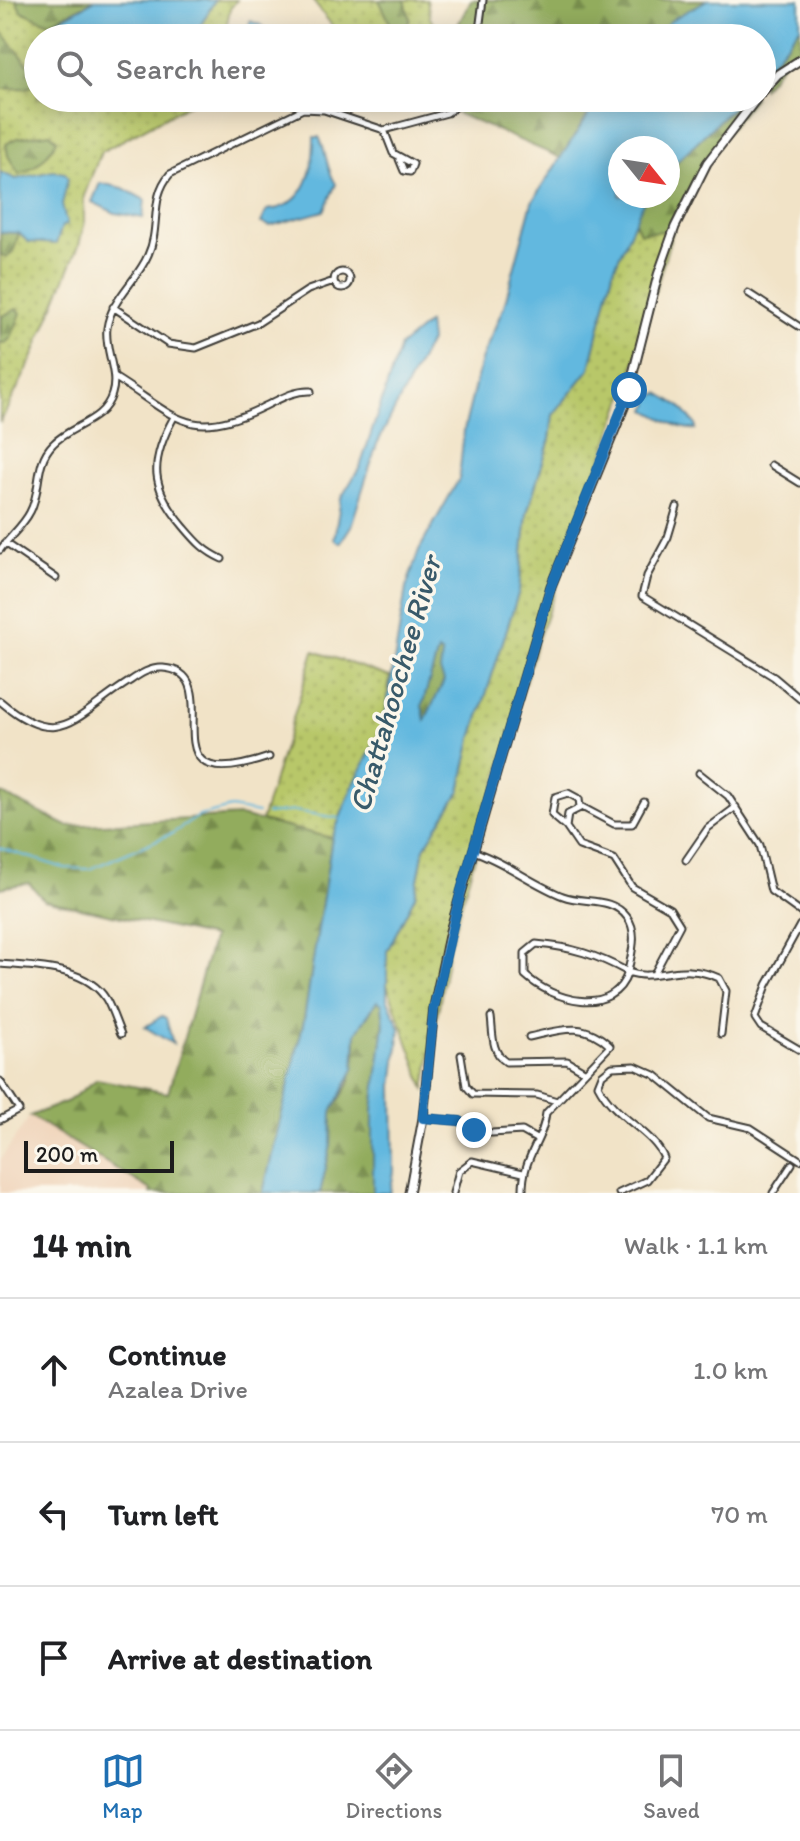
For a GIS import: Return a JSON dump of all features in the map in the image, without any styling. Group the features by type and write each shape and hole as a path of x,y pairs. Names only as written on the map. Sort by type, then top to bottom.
{"street":[{"path":"480,24 483,0"},
{"path":"776,76 800,60"},
{"path":"0,550 30,513 40,466 48,449 61,436 100,413 112,396 113,377 106,339 113,307 148,255 159,188 176,169 297,112"},
{"path":"330,112 384,130 448,112"},
{"path":"409,1193 423,1118 434,1007 472,851 551,586 625,405 663,259 700,174 746,112"},
{"path":"384,130 389,146 399,159"},
{"path":"113,307 168,344 196,348 258,323 308,290 334,281"},
{"path":"748,293 800,327"},
{"path":"113,377 174,417 198,425 222,424 296,391 311,391"},
{"path":"174,417 156,459 162,497 203,550 222,559"},
{"path":"771,465 800,483"},
{"path":"677,507 668,537 647,576 642,596 774,677 800,699"},
{"path":"5,543 56,578"},
{"path":"0,701 30,724 54,728 72,722 142,673 168,668 183,677 193,690 191,744 201,760 214,767 228,769 269,757"},
{"path":"699,773 718,786 736,807 764,852 771,891 800,912"},
{"path":"580,807 579,799 568,793 555,797 552,815 566,827 579,846 614,859 632,887 676,914 680,925 654,973"},
{"path":"580,807 625,826 636,820 644,802"},
{"path":"566,827 568,814 580,807"},
{"path":"686,860 708,828 736,807"},
{"path":"472,851 507,864 562,896 600,901 622,911 634,933 628,972 624,984 613,996 581,1001 559,996 529,979 522,968 527,949 536,944 588,952 628,972 639,976 687,968 719,978 726,991 721,1034"},
{"path":"798,930 767,985 755,1018 761,1027 800,1050"},
{"path":"0,964 55,969 78,978 105,997 121,1034"},
{"path":"491,1017 495,1051 506,1062 567,1061 584,1071"},
{"path":"523,1193 523,1173 546,1113 610,1046 603,1039 575,1027 529,1037"},
{"path":"461,1055 466,1086 473,1094 537,1095 557,1101"},
{"path":"619,1193 647,1180 664,1158 653,1142 611,1108 598,1085 602,1075 618,1065 642,1069 708,1118 751,1128 800,1160"},
{"path":"0,1081 19,1110 0,1120"},
{"path":"423,1118 460,1121 474,1130 492,1133 522,1131 536,1139"},
{"path":"453,1193 459,1171 472,1161 523,1173"},
{"path":"773,1193 792,1164"}],"shaded area":[{"path":"30,1116 152,1190 150,1193 0,1193 0,1160"}],"green space":[{"path":"0,0 237,0 230,9 227,24 24,24 24,112 174,112 101,152 84,196 84,225 79,245 31,361 0,423"},
{"path":"16,0 95,0 49,23 21,11"},
{"path":"312,0 427,0 434,24 331,24"},
{"path":"379,0 405,0 410,19 408,24 391,24"},
{"path":"471,0 707,0 672,24 458,24"},
{"path":"800,27 800,47 776,71 776,57"},
{"path":"0,29 24,59 24,88 0,89"},
{"path":"454,112 590,112 561,158"},
{"path":"728,112 743,112 705,160 675,223 628,385 536,645 449,947 425,1089 386,982 387,951 415,896 424,848 460,791 472,738 519,591 527,513 550,439 553,415 590,368 613,271 640,208 680,208 680,161"},
{"path":"728,112 743,112 705,160 675,223 665,231 640,233 634,220 640,208 680,208 680,158"},
{"path":"50,133 57,140 50,151 37,165 19,174 8,156 6,144 17,138"},
{"path":"0,232 19,233 13,253 7,257 1,255"},
{"path":"17,309 21,313 11,338 4,344 0,342 2,316"},
{"path":"314,651 390,677 384,724 352,788 332,838 261,821"},
{"path":"438,651 442,654 444,681 425,721 422,706"},
{"path":"0,793 67,826 240,816 332,838 304,1020 263,1193 150,1193 151,1190 30,1116 68,1101 97,1079 168,1093 213,937 44,900 29,883 0,888"},
{"path":"377,1001 382,1004 384,1025 373,1110 373,1193 320,1193 331,1145 332,1112 349,1084 356,1055 356,1033"}],"water":[{"path":"95,0 215,0 202,24 55,22"},
{"path":"707,0 800,0 800,27 776,57 776,24 667,24"},
{"name":"Chattahoochee River","path":"590,112 728,112 680,158 680,136 608,136 608,208 641,208 613,271 590,368 553,415 550,439 527,513 519,591 472,738 460,791 424,848 415,896 387,951 387,998 400,1028 393,1086 394,1172 390,1193 373,1193 373,1110 384,1025 382,1004 377,1001 356,1033 354,1069 332,1112 331,1145 320,1193 263,1193 304,1020 332,838 352,788 384,724 406,588 419,550 459,479 464,430 481,360 504,306 532,202","holes":["438,651 442,654 440,671 444,681 425,720 422,706"]},
{"path":"314,137 319,137 336,184 324,211 270,226 261,223 267,210 291,202 306,185"},
{"path":"53,171 65,173 68,178 62,205 67,225 62,226 56,244 28,242 19,233 0,232 0,172 16,179"},
{"path":"100,183 123,188 145,200 143,218 115,213 92,202"},
{"path":"428,323 430,341 377,444 351,526 340,543 334,539 341,498 360,467 400,346"},
{"path":"659,393 680,406 696,429 677,426 647,410 652,397"},
{"path":"162,1016 166,1018 173,1044 145,1027"}],"waterway":[{"path":"0,848 64,868 90,869 173,833 199,816 231,808 258,813"},
{"name":"Chattahoochee River","path":"267,814 295,811 338,818"}],"route":[{"path":"474,1130 460,1121 423,1118 434,1007 461,891 551,586 616,431 629,390"}]}
